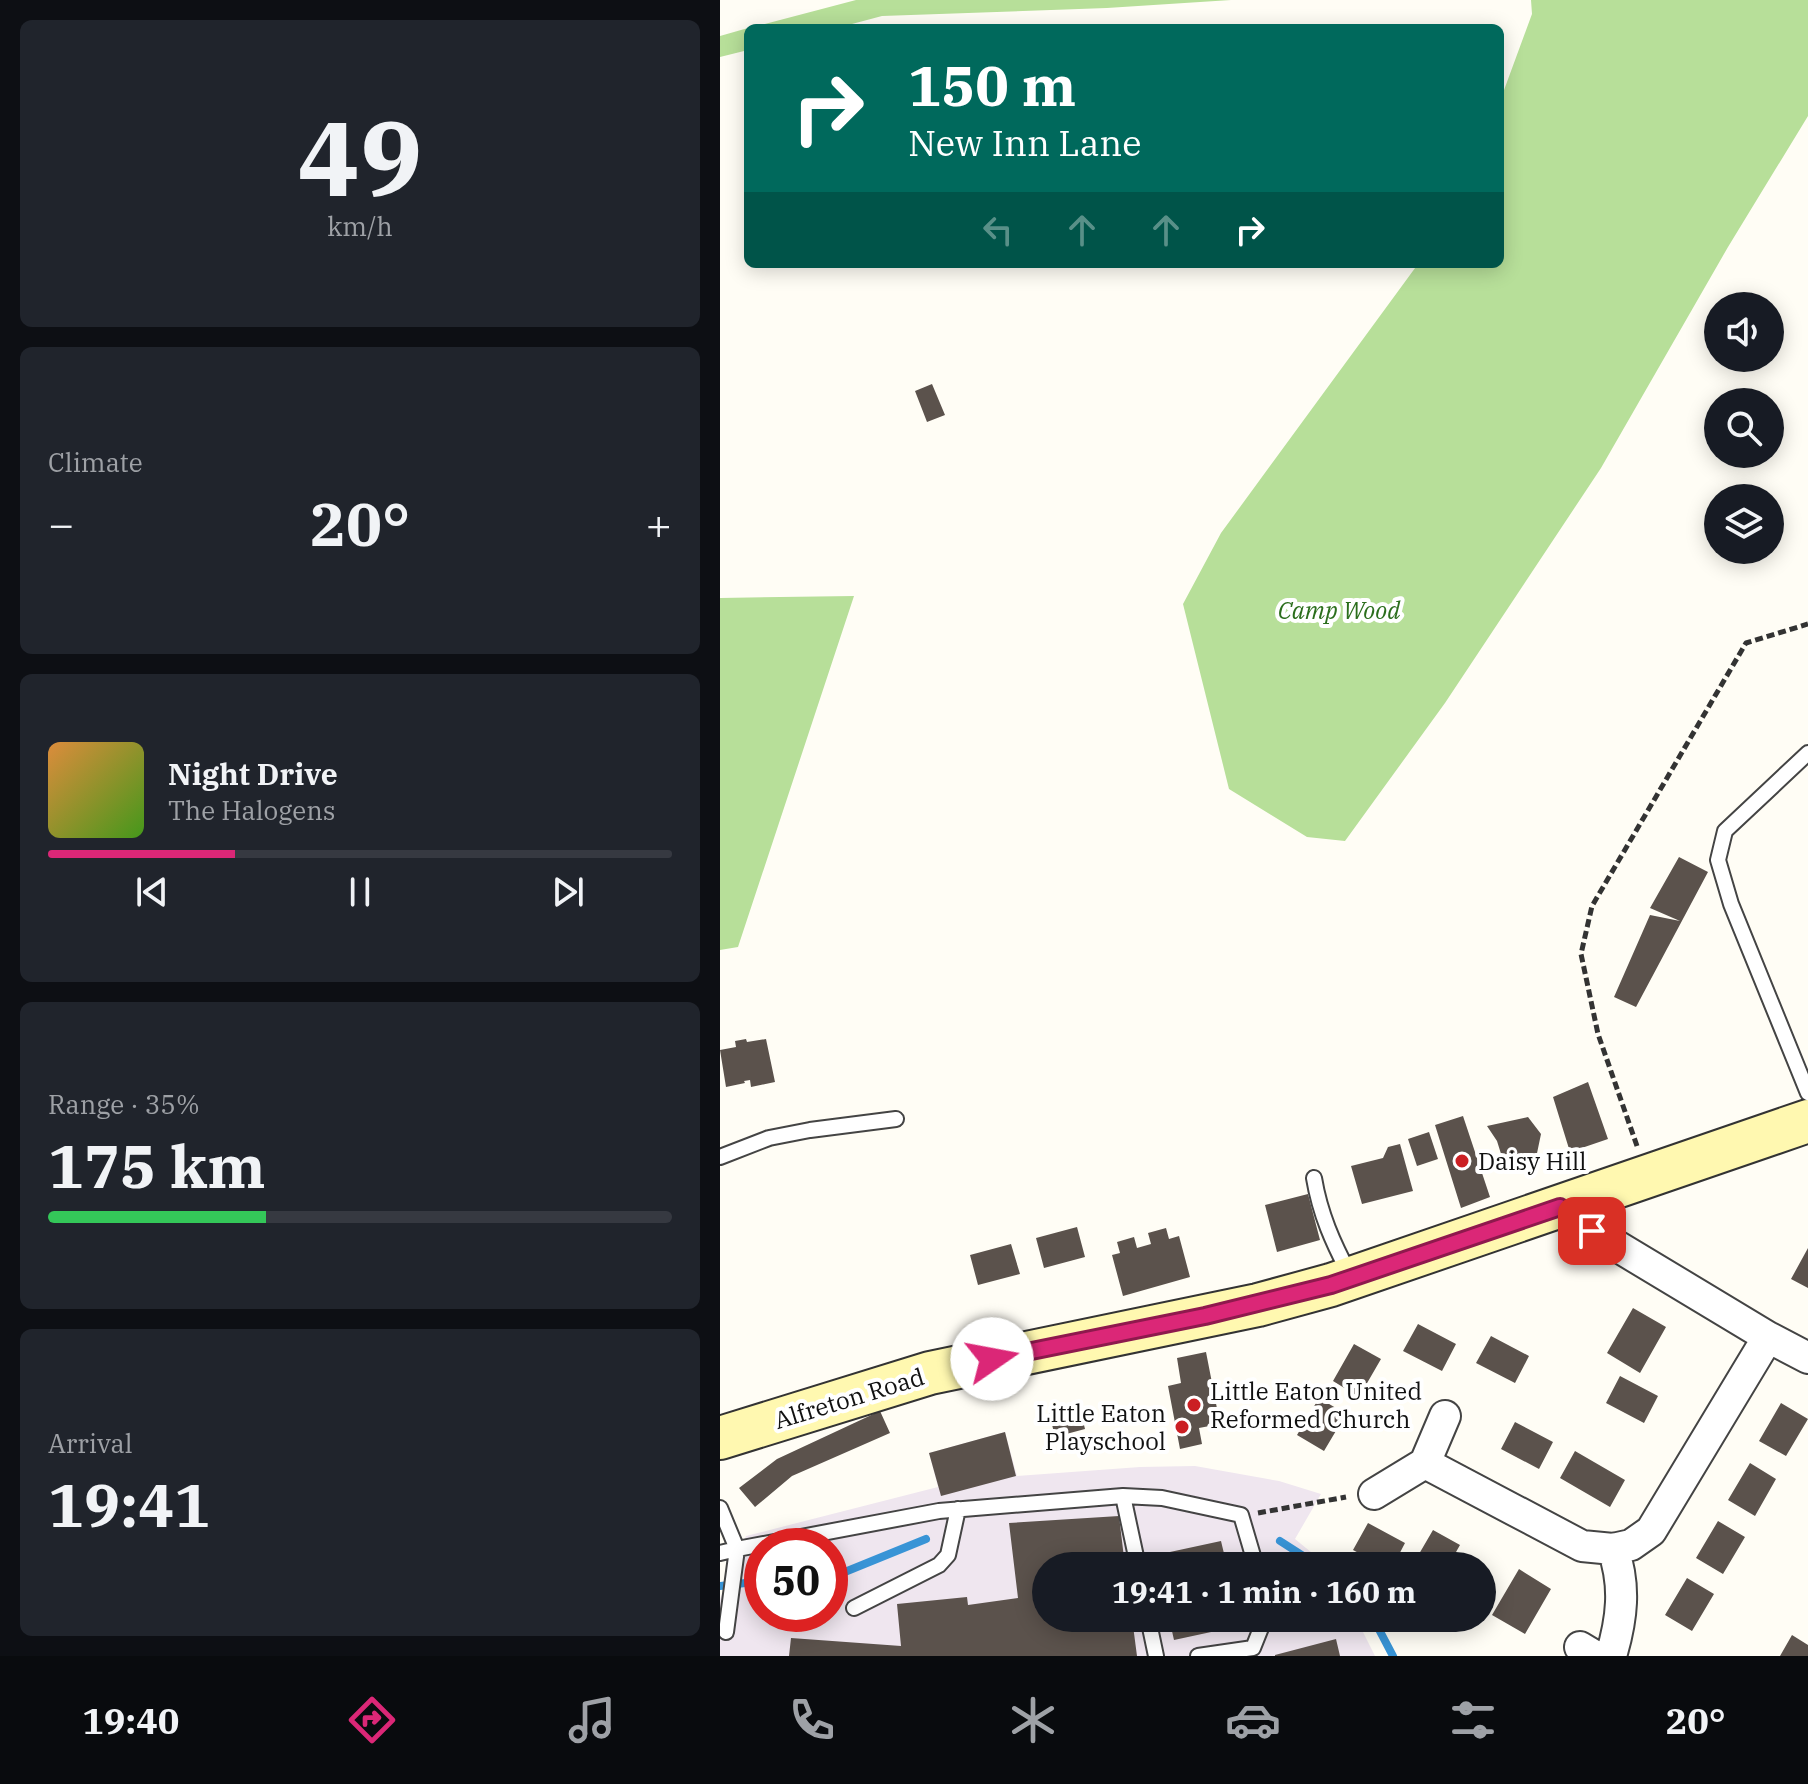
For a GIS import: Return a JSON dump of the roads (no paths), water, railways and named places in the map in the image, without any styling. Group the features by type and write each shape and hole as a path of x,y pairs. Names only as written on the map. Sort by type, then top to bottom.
{"main road":[{"name":"Alfreton Road","path":"720,1438 930,1373 1258,1305 1352,1279 1808,1121"}],"street":[{"path":"1560,1207 1592,1231 1808,1358"},
{"path":"1425,1463 1582,1546 1613,1549 1631,1545 1651,1531 1768,1337"},
{"path":"1374,1494 1425,1463 1445,1416"},
{"path":"1611,1656 1620,1627 1622,1585 1613,1549"}],"lane":[{"path":"1808,753 1725,831 1718,860 1731,904 1808,1093"},
{"path":"720,1157 769,1138 896,1119"},
{"path":"1314,1178 1319,1209 1352,1279"},
{"path":"1123,1496 1135,1552"},
{"path":"720,1553 958,1509 1123,1496 1162,1498 1241,1515 1252,1552"},
{"path":"720,1508 737,1549 726,1632"},
{"path":"854,1608 939,1565 948,1555 958,1509"},
{"path":"1151,1632 1156,1656"},
{"path":"1198,1656 1253,1648 1259,1632"}],"waterway":[{"path":"848,1571 926,1539"},
{"path":"1280,1541 1297,1552"},
{"path":"720,1586 744,1583"},
{"path":"1380,1632 1393,1656"}],"place":[{"name":"Daisy Hill","path":"1462,1161"},
{"name":"Little Eaton United Reformed Church","path":"1194,1405"},
{"name":"Little Eaton Playschool","path":"1182,1427"}],"park label":[{"name":"Camp Wood","path":"1339,610"}]}
